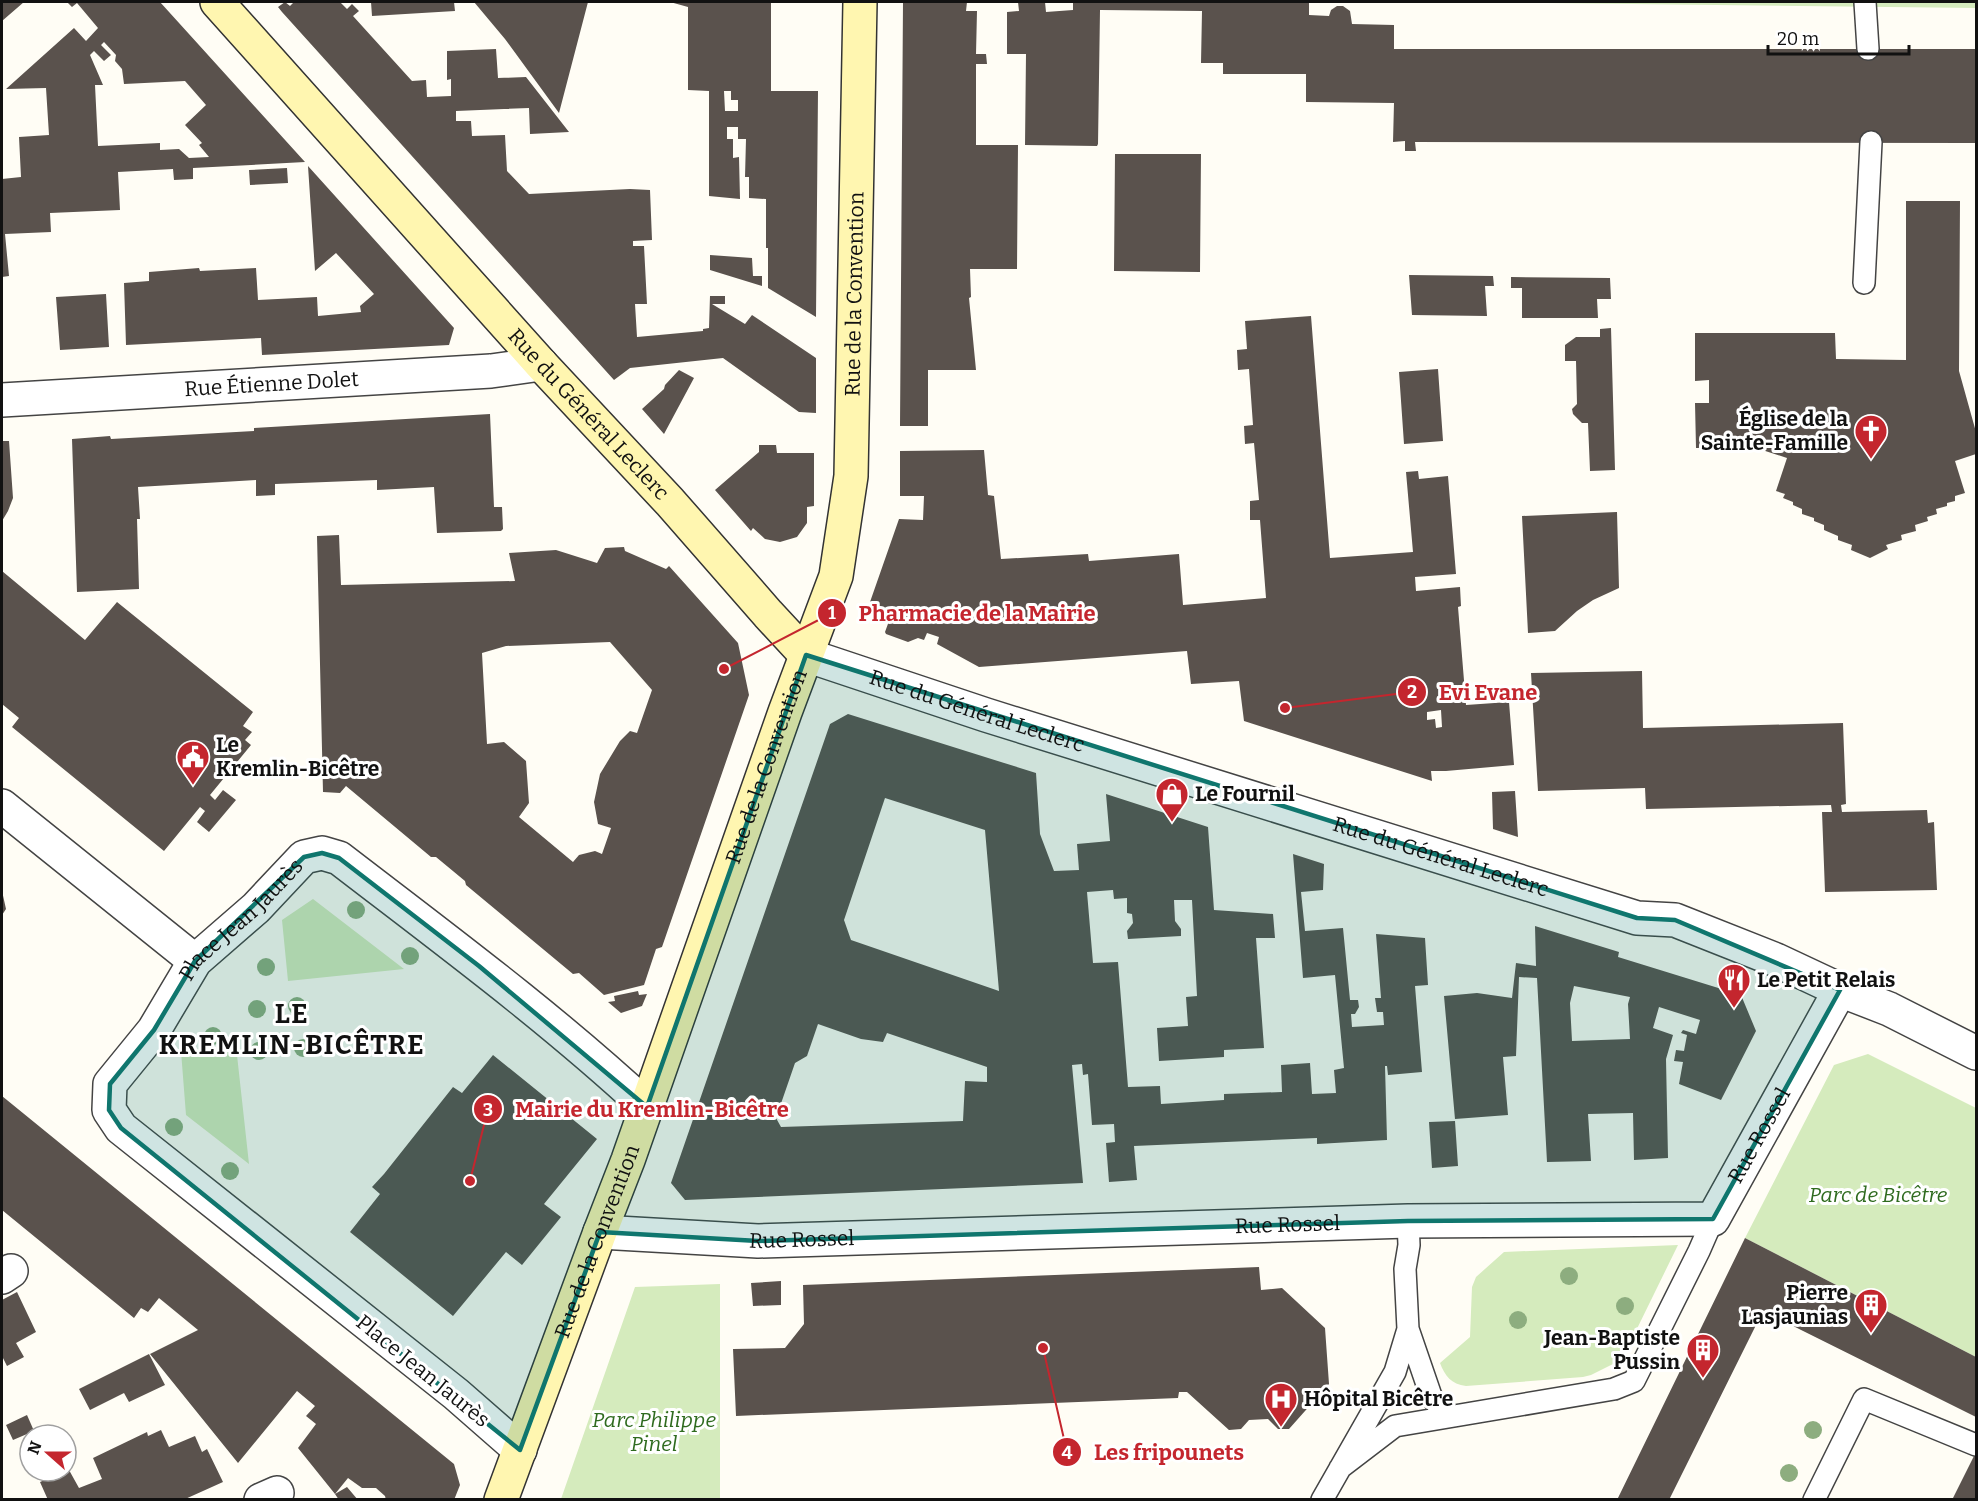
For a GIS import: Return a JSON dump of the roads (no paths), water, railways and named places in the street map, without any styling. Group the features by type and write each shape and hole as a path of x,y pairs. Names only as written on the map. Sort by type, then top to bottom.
{"main road":[{"name":"Rue du Général Leclerc","path":"217,2 541,364 670,502 768,615 806,655"},
{"name":"Rue de la Convention","path":"501,1500 647,1107 836,576 851,476 860,2"}],"street":[{"name":"Rue Étienne Dolet","path":"2,400 491,371 541,364"},
{"name":"Rue du Général Leclerc","path":"806,655 986,715 1637,918 1675,920 1776,960 1840,990 1889,1009 1977,1053"},
{"path":"2,806 195,961"},
{"name":"Place Jean Jaurès","path":"520,1449 456,1394 259,1240 121,1128 109,1110 110,1084 154,1030 195,961 256,908 304,857 322,853 339,858 479,966 619,1081 647,1107"},
{"name":"Rue Rossel","path":"600,1232 758,1241 1408,1221 1713,1220 1840,990"}],"lane":[{"path":"1865,2 1868,49"},
{"path":"1864,284 1871,142"},
{"path":"1340,1468 1395,1426 1614,1389 1634,1381 1713,1220"},
{"path":"1322,1500 1395,1372 1407,1329 1405,1269 1409,1245 1408,1221"},
{"path":"1407,1329 1431,1396 1446,1416"},
{"path":"1814,1500 1864,1399 1977,1445"}],"place":[{"name":"Église de la Sainte-Famille","path":"1871,460"},
{"name":"Pharmacie de la Mairie","path":"724,669"},
{"name":"Evi Evane","path":"1285,708"},
{"name":"Le Kremlin-Bicêtre","path":"193,786"},
{"name":"Le Fournil","path":"1172,823"},
{"name":"Le Petit Relais","path":"1734,1009"},
{"name":"Mairie du Kremlin-Bicêtre","path":"470,1181"},
{"name":"Pierre Lasjaunias","path":"1871,1334"},
{"name":"Les fripounets","path":"1043,1348"},
{"name":"Jean-Baptiste Pussin","path":"1703,1379"},
{"name":"Hôpital Bicêtre","path":"1281,1428"}],"district":[{"name":"LE KREMLIN-BICÊTRE","path":"292,1030"}],"park label":[{"name":"Parc de Bicêtre","path":"1878,1195"},
{"name":"Parc Philippe Pinel","path":"654,1432"}]}
